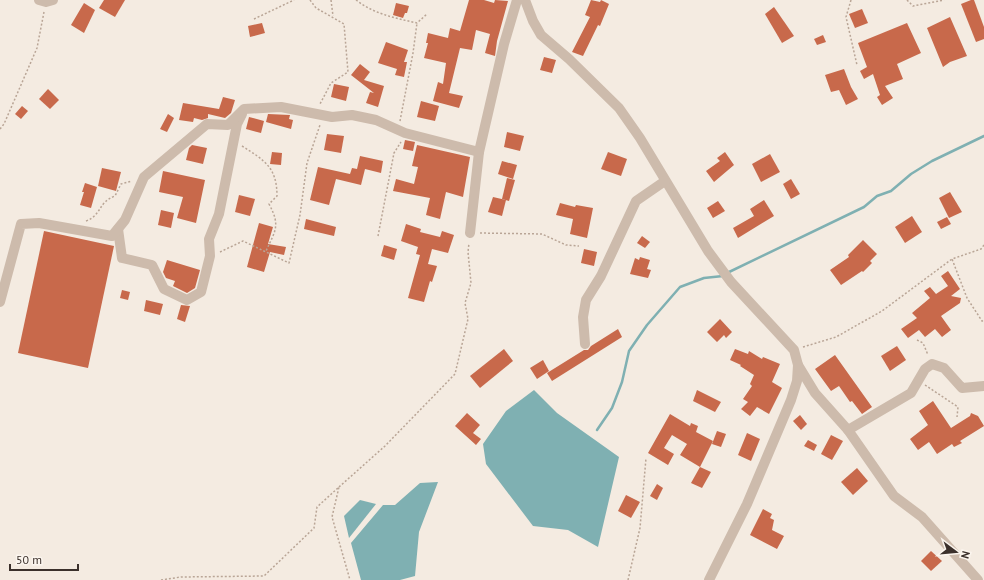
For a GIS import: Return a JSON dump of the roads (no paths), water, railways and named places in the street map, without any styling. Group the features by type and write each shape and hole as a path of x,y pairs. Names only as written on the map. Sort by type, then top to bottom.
{"street":[{"path":"470,233 479,152 504,44 517,0"},
{"path":"525,0 532,21 541,35 590,78 619,108 640,138 696,234 722,271 794,350 798,365 816,393 848,430 894,496 922,517 978,580"},
{"path":"0,302 21,224 39,222 112,236 126,220 144,177 207,124 228,125 244,109 281,106 332,117 352,116 376,120 403,132 479,152"},
{"path":"118,229 122,258 152,265 164,289 187,300 201,292 210,256 209,239 219,214 237,124 244,109"},
{"path":"585,344 584,317 586,300 601,276 636,201 665,181"},
{"path":"848,430 912,393 926,369 932,364 944,368 962,388 984,386"},
{"path":"710,580 747,504 791,400 797,381 798,365"}],"water":[{"path":"534,390 557,413 619,457 598,547 568,530 533,526 486,464 483,444 506,411"},
{"path":"438,482 419,532 415,576 400,580 361,580 351,543 383,505 395,505 420,483"},
{"path":"360,500 376,504 349,538 344,516"}],"waterway":[{"path":"727,273 864,207 877,196 891,191 911,174 932,161 984,136"},
{"path":"597,430 612,408 622,382 629,351 647,325 680,287 704,278 723,276"}]}
